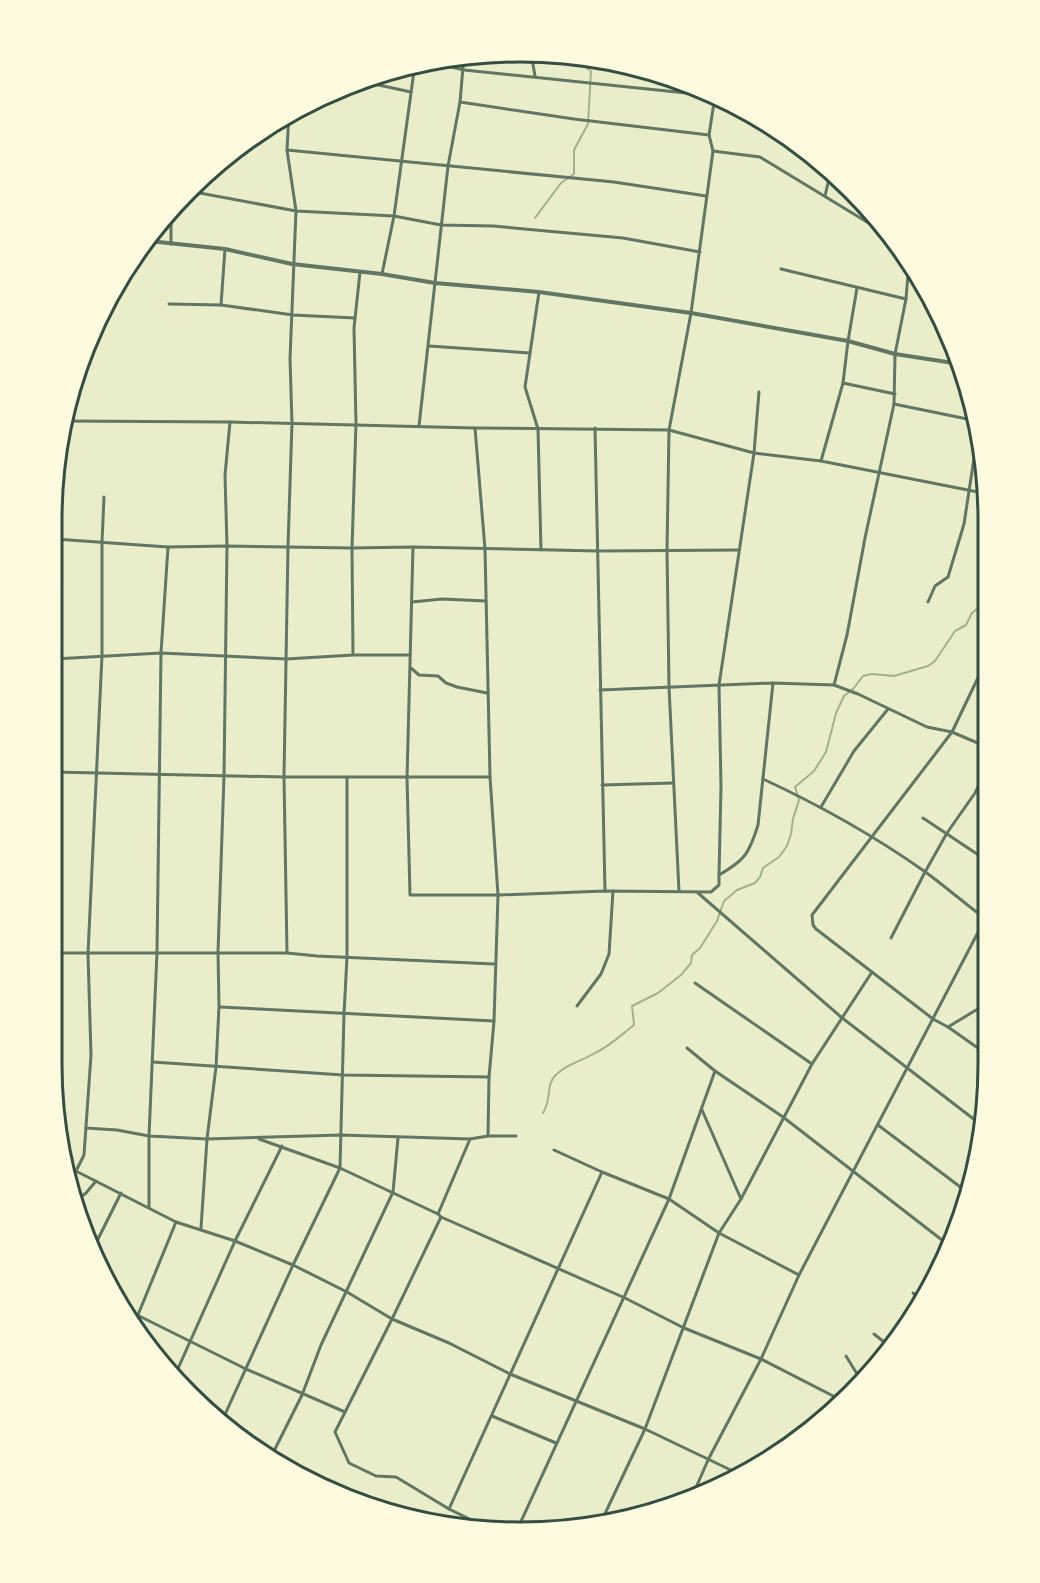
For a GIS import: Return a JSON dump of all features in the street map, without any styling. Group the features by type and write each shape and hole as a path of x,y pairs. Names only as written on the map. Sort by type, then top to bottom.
{"street":[{"path":"533,62 535,76"},
{"path":"419,426 448,166 460,102 464,65"},
{"path":"452,66 581,83 687,93"},
{"path":"382,274 394,216 414,74"},
{"path":"377,85 411,92"},
{"path":"460,102 574,119 709,135"},
{"path":"679,891 669,687 667,550 669,430 700,252 712,151 709,135 713,104"},
{"path":"287,953 286,659 292,423 290,358 293,315 292,264 296,212 287,150 288,125"},
{"path":"287,150 496,169 614,182 706,196"},
{"path":"712,151 760,157 869,223"},
{"path":"825,196 828,181"},
{"path":"199,193 296,212 394,216 441,225 493,226 623,238 700,252"},
{"path":"171,223 171,243"},
{"path":"156,242 225,249 292,264 382,274 435,283 539,292 691,313 848,341 895,354 950,362"},
{"path":"221,305 225,249"},
{"path":"781,268 906,299"},
{"path":"353,655 355,318 360,272"},
{"path":"834,685 847,635 878,473 894,404 895,354 906,299 908,276"},
{"path":"821,461 843,383 857,288"},
{"path":"539,292 525,387 538,429 541,550"},
{"path":"169,304 221,305 293,315 355,318"},
{"path":"429,346 530,353"},
{"path":"843,383 895,394"},
{"path":"413,547 407,778 410,895 498,896 604,891 711,892 719,885 721,788 719,685 754,453 759,392"},
{"path":"894,404 967,419"},
{"path":"72,421 669,430 754,453 821,461 978,492"},
{"path":"201,1228 207,1139 216,1067 219,1007 218,952 224,776 225,475 230,422"},
{"path":"475,428 485,549 490,777 498,896 488,1136"},
{"path":"596,428 604,891"},
{"path":"928,602 935,586 948,577 964,524 974,455"},
{"path":"104,497 102,655 88,954 91,1055 84,1155 76,1171 176,1222 201,1228 293,1265 392,1319 450,1343 510,1374 645,1428 731,1470"},
{"path":"62,540 168,547 738,550"},
{"path":"149,1207 149,1136 156,952 160,653 168,547"},
{"path":"412,602 442,599 486,601"},
{"path":"62,658 160,653 286,659 353,655 410,655"},
{"path":"410,667 419,675 438,676 446,683 457,687 488,693"},
{"path":"978,678 952,732 874,837 812,915 816,929 933,1019 978,1048"},
{"path":"600,690 772,683 834,685 927,727 952,732 978,743"},
{"path":"719,875 740,863 751,846 758,825 772,683"},
{"path":"821,807 854,751 888,710"},
{"path":"62,772 285,777 490,777"},
{"path":"225,1414 340,1168 344,1014 348,957 347,777"},
{"path":"763,779 821,807 874,837 978,913"},
{"path":"602,785 673,783"},
{"path":"891,938 947,833 978,787"},
{"path":"923,818 978,854"},
{"path":"577,1006 601,974 609,954 613,891"},
{"path":"697,892 841,1017 975,1120"},
{"path":"697,1486 761,1359 799,1275 906,1067 978,934"},
{"path":"62,953 287,953 495,963"},
{"path":"605,1514 645,1428 719,1233 741,1199 812,1064 872,972"},
{"path":"694,982 812,1064"},
{"path":"219,1007 494,1021"},
{"path":"948,1027 978,1009"},
{"path":"687,1048 715,1071 783,1117 943,1241"},
{"path":"153,1062 343,1075 489,1077"},
{"path":"521,1522 669,1199 715,1071"},
{"path":"702,1109 741,1199"},
{"path":"878,1125 961,1188"},
{"path":"86,1128 117,1130 149,1136 207,1139 341,1136 470,1139 488,1136 516,1136"},
{"path":"275,1450 302,1395 321,1345 393,1192 398,1138"},
{"path":"259,1139 340,1168 440,1216 625,1298 684,1328 761,1359 834,1396"},
{"path":"469,1519 396,1477 376,1476 349,1463 335,1432 392,1319 440,1216 470,1139"},
{"path":"178,1368 235,1241 282,1146"},
{"path":"554,1150 669,1199 719,1233 799,1275"},
{"path":"449,1509 602,1172"},
{"path":"82,1196 96,1181"},
{"path":"97,1241 121,1193"},
{"path":"176,1222 139,1315 246,1369 345,1412"},
{"path":"874,1334 884,1342"},
{"path":"846,1356 857,1374"},
{"path":"491,1416 556,1443"}],"waterway":[{"path":"535,218 561,183 574,174 574,150 588,124 591,71 582,65"},
{"path":"543,1113 554,1077 568,1066 606,1047 634,1025 632,1006 658,993 681,975 691,963 692,955 700,948 717,921 724,901 737,890 755,883 763,868 779,857 787,846 799,800 795,787 814,771 826,752 836,713 844,696 863,676 872,674 894,676 928,666 935,661 955,631 966,625 972,613 978,608"}]}
